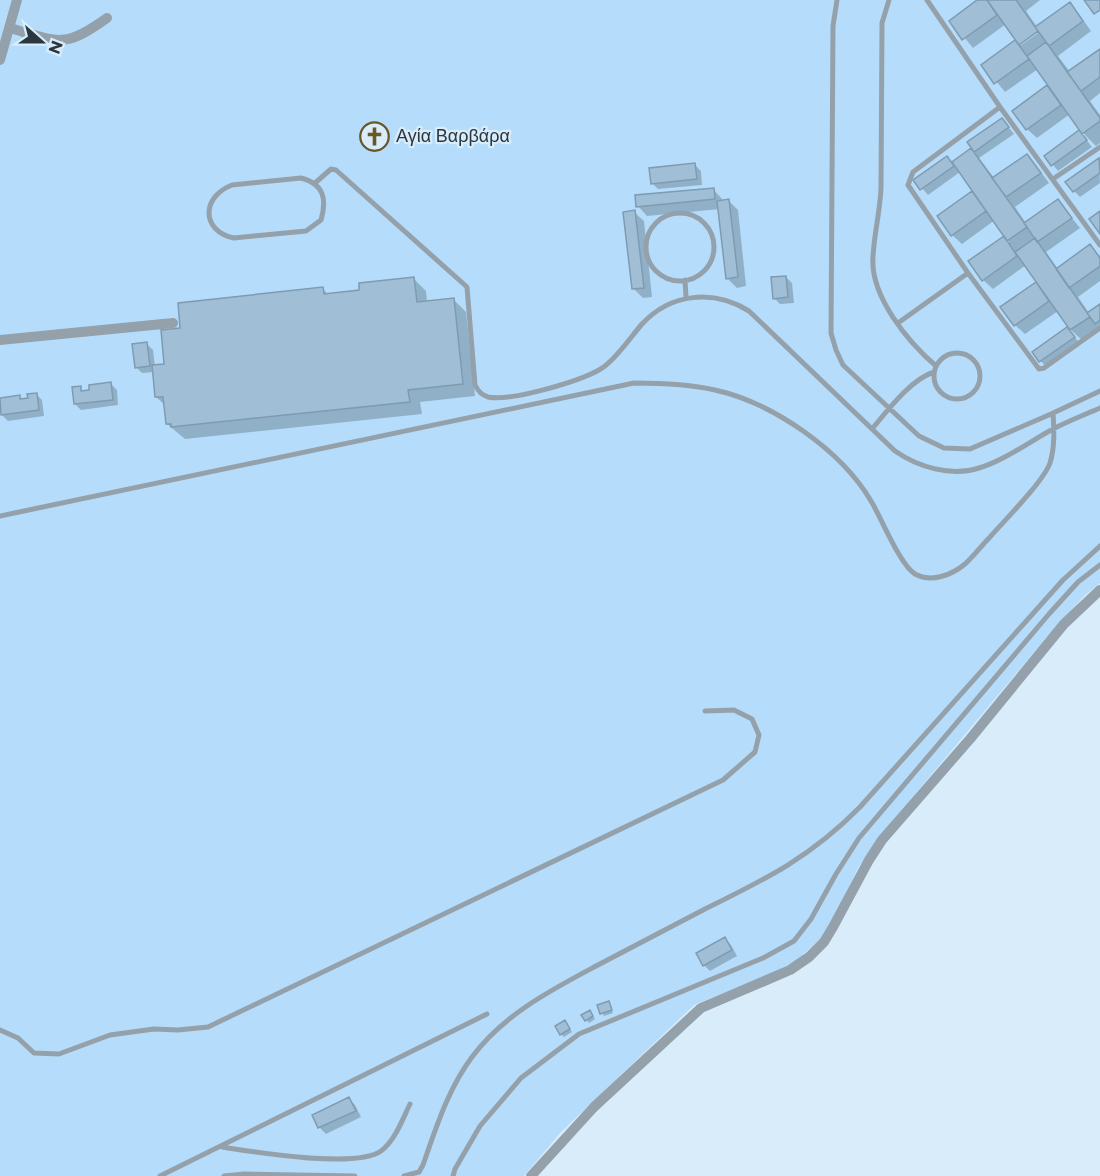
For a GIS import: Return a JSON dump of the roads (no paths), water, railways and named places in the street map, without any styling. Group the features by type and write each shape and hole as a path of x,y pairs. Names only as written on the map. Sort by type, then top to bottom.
{"street":[{"path":"0,60 18,0"},
{"path":"10,28 48,39 67,41 84,35 107,18"},
{"path":"0,340 173,323"},
{"path":"531,1176 594,1107 701,1008 790,970 809,957 824,942 882,840 970,739 1064,624 1100,590"}],"lane":[{"path":"837,0 832,26 831,333 843,365 919,436 944,448 970,449 1100,391"},
{"path":"872,429 890,408 924,375 935,369 946,356 965,354 976,362 980,381 974,393 969,397 956,400 944,396 935,385 935,369 898,323 879,294 874,275 873,259 882,188 882,23 889,0"},
{"path":"927,0 1000,107 1100,245"},
{"path":"1000,107 913,172 908,185 968,273 1039,369 1044,368 1100,328"},
{"path":"1053,179 1100,147"},
{"path":"315,183 326,171 331,169 336,171 467,287 475,385 485,397 496,398 526,393 580,379 596,372 606,365 655,312 686,297 712,297 734,302 749,310 872,429 907,459 934,469 945,471 979,468 1100,408"},
{"path":"301,178 315,183 322,192 324,209 321,220 306,231 234,238 225,236 213,226 209,215 214,195 232,184 301,178"},
{"path":"684,212 699,218 710,230 713,238 711,262 700,274 685,280 668,279 661,275 655,270 647,255 647,239 650,231 660,219 684,212"},
{"path":"898,323 968,273"},
{"path":"685,280 686,297"},
{"path":"0,516 634,383 663,383 718,391 774,413 804,432 847,469 865,491 884,522 903,564 914,574 930,579 944,576 965,564 1034,487 1049,464 1054,429 1053,413"},
{"path":"404,1176 418,1172 423,1165 450,1095 462,1072 472,1056 498,1029 527,1005 562,984 776,873 825,841 860,807 1063,580 1100,546"},
{"path":"453,1176 480,1126 521,1078 579,1034 763,958 794,941 811,920 859,838 1049,614 1078,582 1100,564"},
{"path":"0,1029 18,1038 34,1053 59,1054 110,1035 154,1029 178,1030 208,1027 723,780 755,752 759,735 752,719 734,710 705,711"},
{"path":"160,1176 487,1014"},
{"path":"221,1146 322,1159 371,1156 383,1150 410,1104"},
{"path":"224,1176 244,1174 355,1176"}],"place":[{"name":"Αγία Βαρβάρα","path":"375,136"}]}
